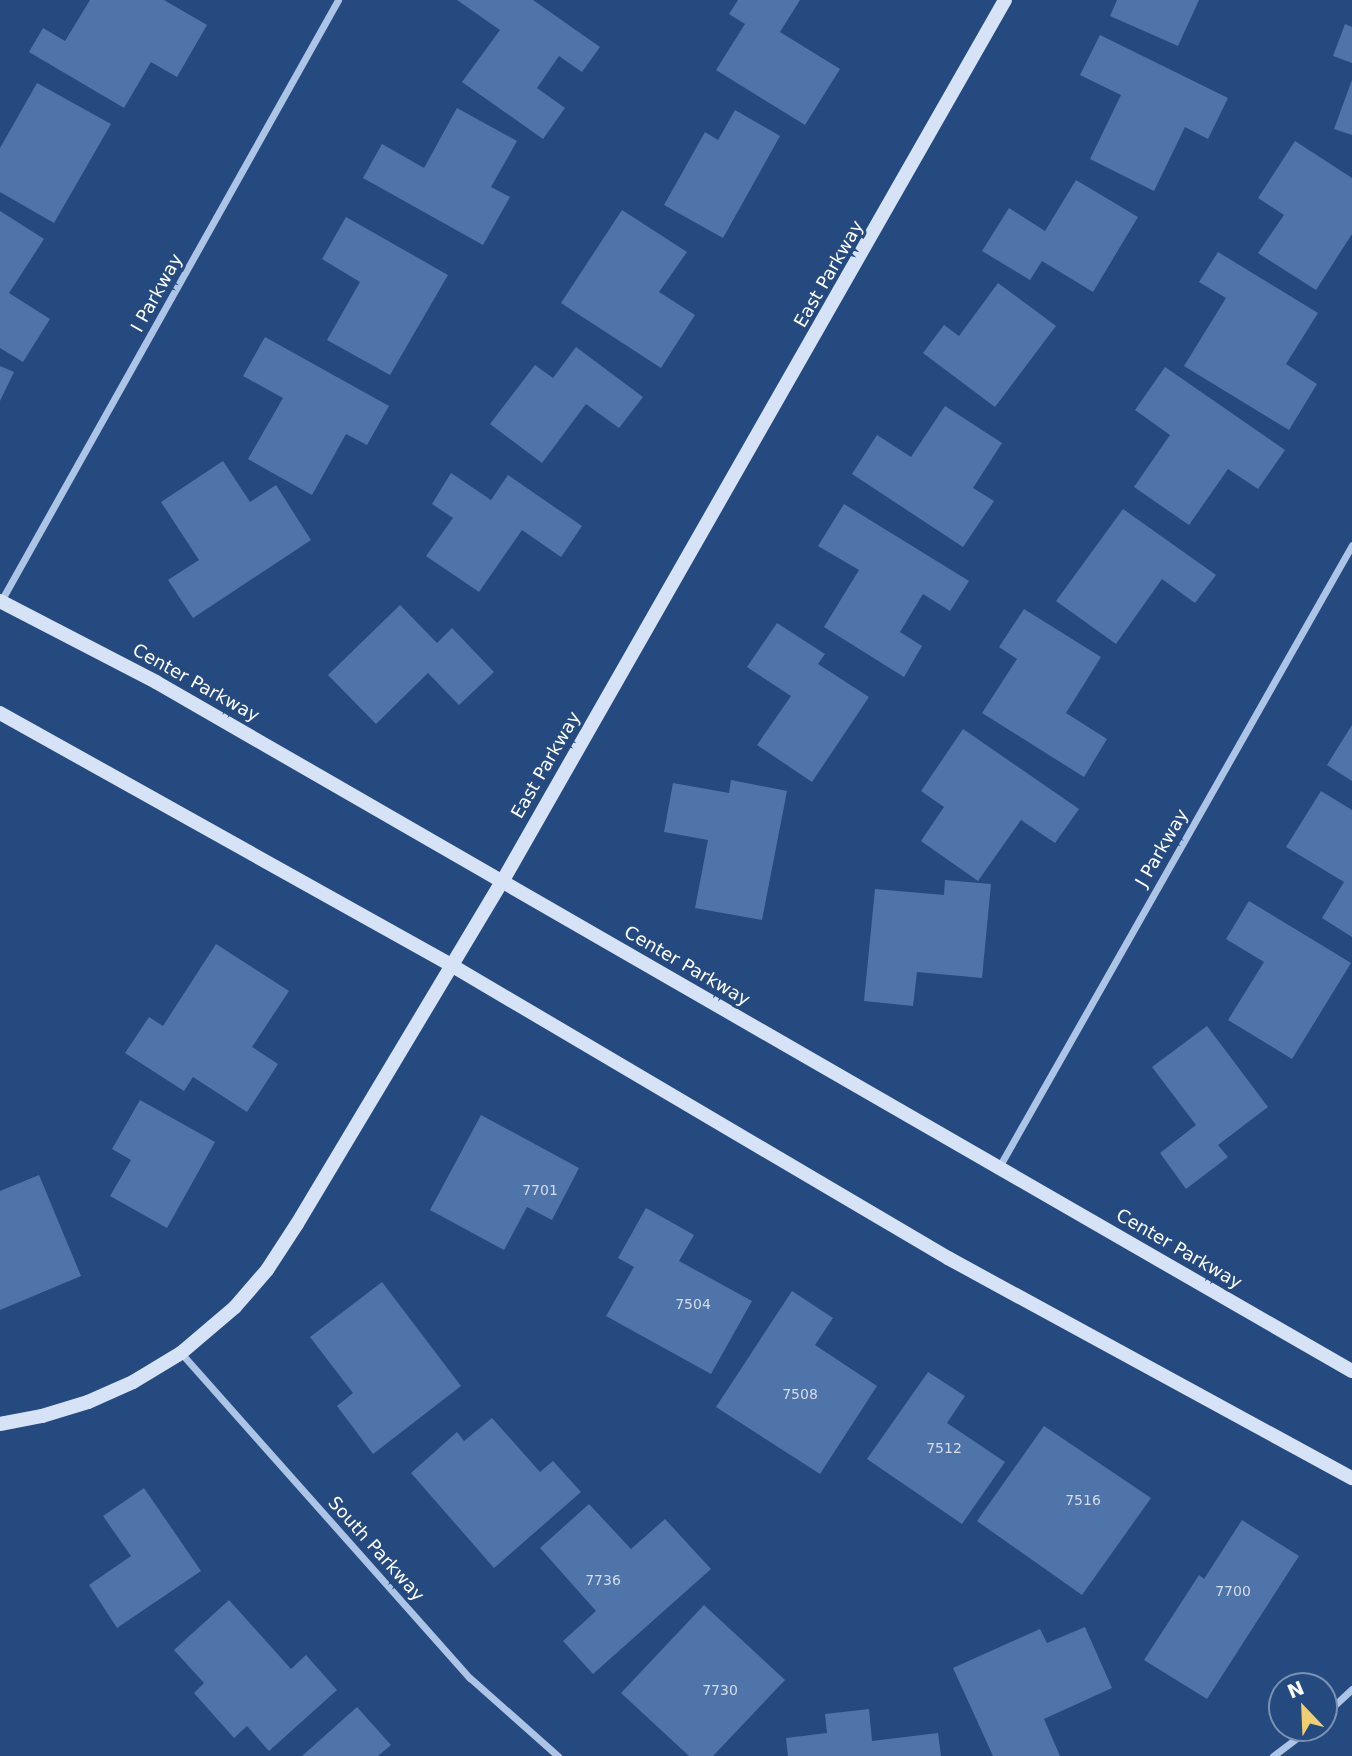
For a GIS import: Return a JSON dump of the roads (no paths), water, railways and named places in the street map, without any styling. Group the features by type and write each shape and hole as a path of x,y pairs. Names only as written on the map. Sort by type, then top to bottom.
{"street":[{"name":"I Parkway","path":"1,601 338,0"},
{"name":"East Parkway","path":"0,1424 42,1416 88,1402 133,1382 181,1353 235,1307 267,1270 298,1224 502,882 1005,0"},
{"name":"J Parkway","path":"999,1167 1352,545"},
{"name":"Center Parkway","path":"1,601 156,681 1352,1371"},
{"path":"0,713 451,965 948,1258 1352,1478"},
{"name":"South Parkway","path":"181,1353 470,1678 558,1756"},
{"path":"1338,1702 1352,1689"},
{"path":"1273,1756 1292,1742"}]}
